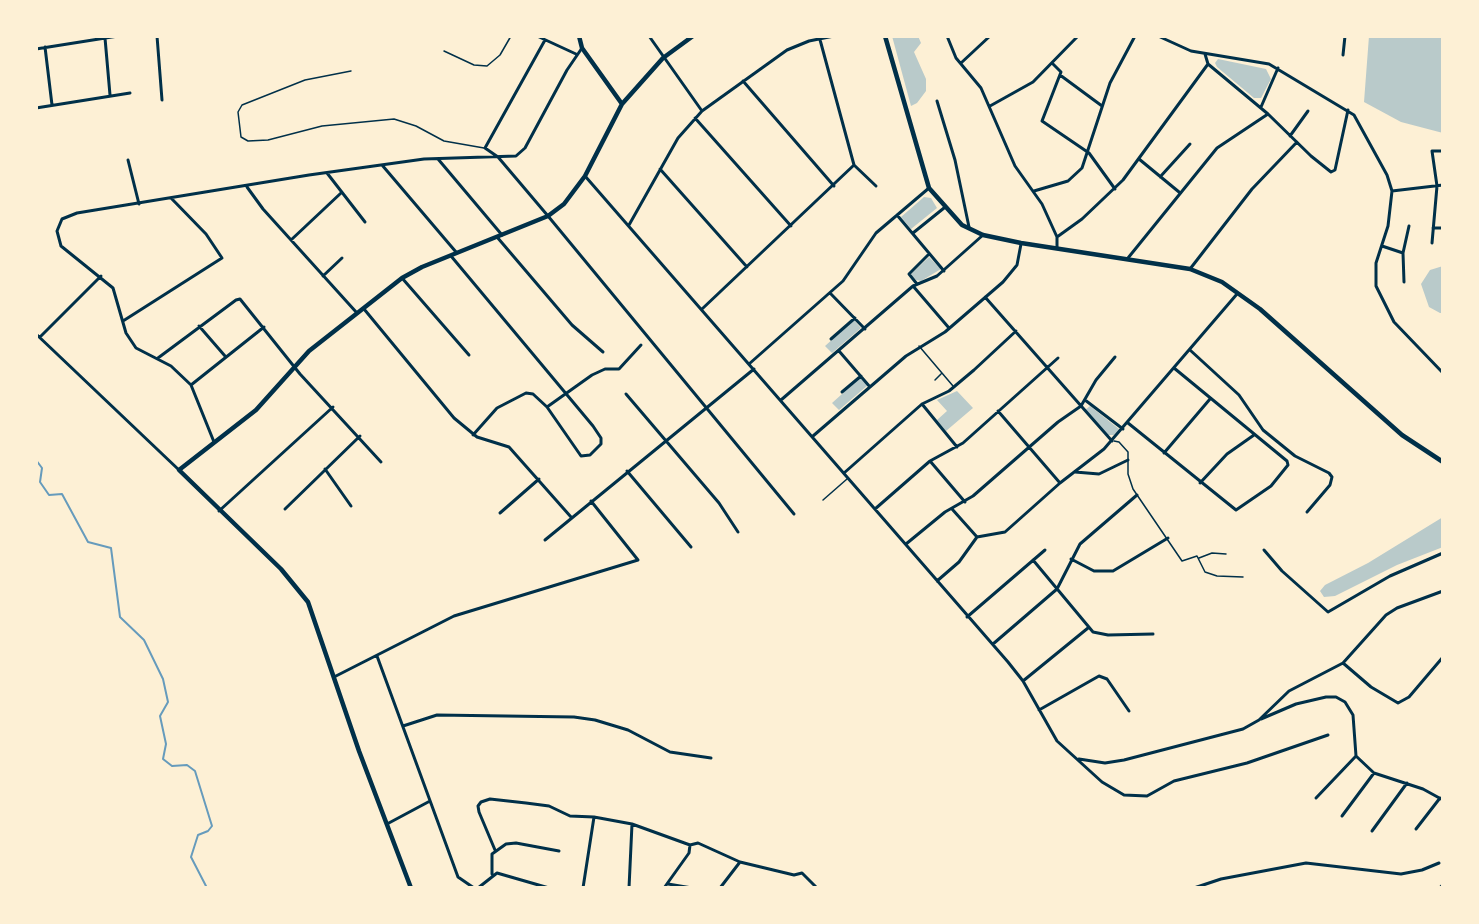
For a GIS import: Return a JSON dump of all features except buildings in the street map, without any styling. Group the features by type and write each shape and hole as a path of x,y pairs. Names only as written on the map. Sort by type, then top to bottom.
{"main road":[{"path":"579,36 582,48 622,104"},
{"path":"411,888 303,592 179,470 256,410 309,351 402,279 456,252 548,216 564,204 585,176 622,104 663,58 693,36"},
{"path":"885,36 929,188 944,207 969,229 983,235 1021,243 1190,269 1215,279 1238,292 1402,435 1443,462"}],"street":[{"path":"36,49 118,36"},
{"path":"157,36 162,100"},
{"path":"537,36 577,54"},
{"path":"649,36 702,111"},
{"path":"629,225 678,138 702,111 787,50 819,37 834,36"},
{"path":"947,36 952,52 977,81 990,106 1009,154 1034,191 1057,237 1057,247"},
{"path":"961,63 990,36"},
{"path":"990,106 1023,89 1053,64 1078,36"},
{"path":"1034,191 1068,181 1082,168 1089,153 1110,83 1135,36"},
{"path":"1158,36 1191,51 1260,62 1278,68 1348,110 1359,122 1387,175 1392,191 1392,211 1374,274 1379,296 1394,322 1443,373"},
{"path":"1343,55 1345,36"},
{"path":"819,37 854,165 876,186"},
{"path":"105,38 110,95"},
{"path":"544,40 485,148 498,157 548,216 704,408 794,514"},
{"path":"45,47 52,105"},
{"path":"214,442 191,385 177,371 158,358 136,348 126,333 113,288 61,246 57,239 59,224 67,216 77,213 327,173 438,159 516,156 525,148 582,48"},
{"path":"1205,54 1208,64 1261,107 1324,167 1334,172 1348,110"},
{"path":"1053,64 1061,70 1042,121 1089,153 1114,189"},
{"path":"1057,237 1072,227 1114,189 1139,159 1208,64"},
{"path":"1261,107 1278,68"},
{"path":"1060,75 1102,106"},
{"path":"742,81 834,186"},
{"path":"36,108 130,93"},
{"path":"937,101 955,160 969,229"},
{"path":"1290,136 1308,111"},
{"path":"1128,258 1179,192 1223,142 1268,114"},
{"path":"695,118 790,226"},
{"path":"1190,269 1252,189 1297,142"},
{"path":"1161,177 1190,144"},
{"path":"1432,243 1437,186 1432,151 1443,151"},
{"path":"438,159 572,325 603,352"},
{"path":"1139,159 1179,192"},
{"path":"128,160 139,204"},
{"path":"382,165 456,252"},
{"path":"702,309 854,165"},
{"path":"660,170 747,267"},
{"path":"327,173 365,222"},
{"path":"585,176 813,436 967,617 993,644 1023,681 1057,741 1114,790 1140,797 1174,781 1247,764 1328,735"},
{"path":"1392,191 1443,185"},
{"path":"247,187 357,314"},
{"path":"749,364 830,293 850,273 870,239 929,188"},
{"path":"291,240 341,193"},
{"path":"123,321 222,258 206,234 171,198"},
{"path":"913,234 944,207"},
{"path":"896,215 944,271"},
{"path":"1404,282 1403,253 1409,226"},
{"path":"1433,228 1443,228"},
{"path":"781,400 915,285 944,271 983,235"},
{"path":"813,436 919,346 949,328 1014,271 1021,243"},
{"path":"1382,246 1403,253"},
{"path":"929,254 909,274 949,328"},
{"path":"450,255 566,393 601,438 601,444 590,455 581,456 547,407 533,394 526,393 497,408 473,435"},
{"path":"323,276 342,258"},
{"path":"40,338 101,276"},
{"path":"402,279 470,355"},
{"path":"937,581 959,562 977,537 1005,532 1112,441 1238,292"},
{"path":"830,293 865,329"},
{"path":"985,297 1112,441"},
{"path":"158,358 236,300 242,301 297,367 300,374 360,436 381,462"},
{"path":"364,309 447,410 473,435 484,441 507,445 571,517"},
{"path":"831,339 855,318"},
{"path":"199,326 225,356"},
{"path":"191,385 264,327"},
{"path":"844,473 922,404 954,387 1016,331"},
{"path":"36,334 179,470"},
{"path":"547,407 605,369 619,369 641,345"},
{"path":"1190,350 1239,395 1263,430 1295,456 1332,477 1330,485 1307,512"},
{"path":"839,351 870,387"},
{"path":"906,544 952,509 965,502 1081,406 1096,380 1115,357"},
{"path":"875,509 930,461 957,447 1058,358"},
{"path":"1128,423 1200,483 1238,510 1266,491 1288,463 1174,368"},
{"path":"545,540 664,440 754,369"},
{"path":"842,392 861,376"},
{"path":"626,394 719,503 738,532"},
{"path":"1164,453 1210,399"},
{"path":"1085,400 1123,429"},
{"path":"922,404 957,447"},
{"path":"219,511 333,407"},
{"path":"998,411 1060,483"},
{"path":"1200,483 1227,454 1263,430"},
{"path":"285,509 360,436"},
{"path":"1073,472 1099,474 1128,460"},
{"path":"930,461 965,502"},
{"path":"326,469 351,506"},
{"path":"627,471 691,547"},
{"path":"500,513 538,479"},
{"path":"993,644 1057,589 1080,544 1137,495"},
{"path":"334,677 377,656 410,636 454,616 638,560 591,501"},
{"path":"952,509 977,537"},
{"path":"1071,559 1094,571 1113,571 1168,538"},
{"path":"967,617 1045,550"},
{"path":"1264,550 1282,571 1328,612 1390,576 1443,553"},
{"path":"1033,560 1088,627 1100,634 1153,634"},
{"path":"1259,720 1289,691 1343,663 1386,615 1397,608 1443,591"},
{"path":"1023,681 1088,627"},
{"path":"377,656 458,877 476,888 492,874 501,874 549,888"},
{"path":"1343,663 1371,687 1398,703 1409,697 1443,657"},
{"path":"1038,710 1099,676 1107,680 1129,711"},
{"path":"1077,759 1105,763 1124,760 1232,733 1296,704 1336,697 1345,702 1353,715 1356,756 1374,773 1407,783 1442,799 1416,829"},
{"path":"403,726 436,715 574,717 595,720 628,730 670,752 711,758"},
{"path":"1316,798 1356,756"},
{"path":"1341,816 1374,773"},
{"path":"1372,831 1407,783"},
{"path":"492,874 491,859 495,850 478,806 481,802 504,800 549,806 570,816 594,817 632,824 690,845 698,843 740,862 794,875 802,873 817,888"},
{"path":"386,824 430,801"},
{"path":"583,888 594,817"},
{"path":"629,888 632,824"},
{"path":"495,850 516,843 559,851"},
{"path":"664,888 689,853 690,845"},
{"path":"720,888 740,862"},
{"path":"1194,888 1221,879 1306,863 1401,874 1422,870 1439,863"},
{"path":"668,884 692,888"}],"lane":[{"path":"444,51 474,65 487,66 500,55 511,36"},
{"path":"351,71 304,80 242,105 238,112 241,137 248,141 268,140 322,126 394,118 416,126 444,141 485,148"},
{"path":"919,346 954,387"},
{"path":"934,380 942,373"},
{"path":"1112,441 1118,441 1124,447 1128,460 1128,474 1137,495 1182,561 1212,553 1226,554"},
{"path":"823,500 848,478"},
{"path":"1198,558 1205,572 1220,576 1243,577"}],"shaded area":[{"path":"892,36 918,36 921,43 914,52 926,79 926,91 917,103 911,106"},
{"path":"1369,36 1443,36 1443,133 1401,122 1364,102"},
{"path":"1218,59 1266,69 1271,79 1261,98 1254,98 1217,67 1215,63"},
{"path":"924,197 931,198 937,208 911,229 901,217"},
{"path":"929,257 941,269 921,281 916,280 911,274"},
{"path":"1443,266 1443,313 1440,313 1429,307 1421,284 1430,270"},
{"path":"854,320 861,328 832,353 825,346"},
{"path":"861,377 868,385 839,410 832,403"},
{"path":"957,391 973,408 946,431 937,420 947,411 937,400"},
{"path":"1090,406 1119,429 1114,435 1108,435 1085,410"},
{"path":"1443,517 1443,547 1397,565 1335,596 1324,597 1320,591 1325,585 1368,563"}],"waterway":[{"path":"36,460 42,468 40,482 49,495 62,494 88,542 111,548 120,617 144,640 163,679 168,702 160,716 166,744 163,759 172,766 187,765 195,771 212,826 208,831 198,835 191,857 207,888"}]}
